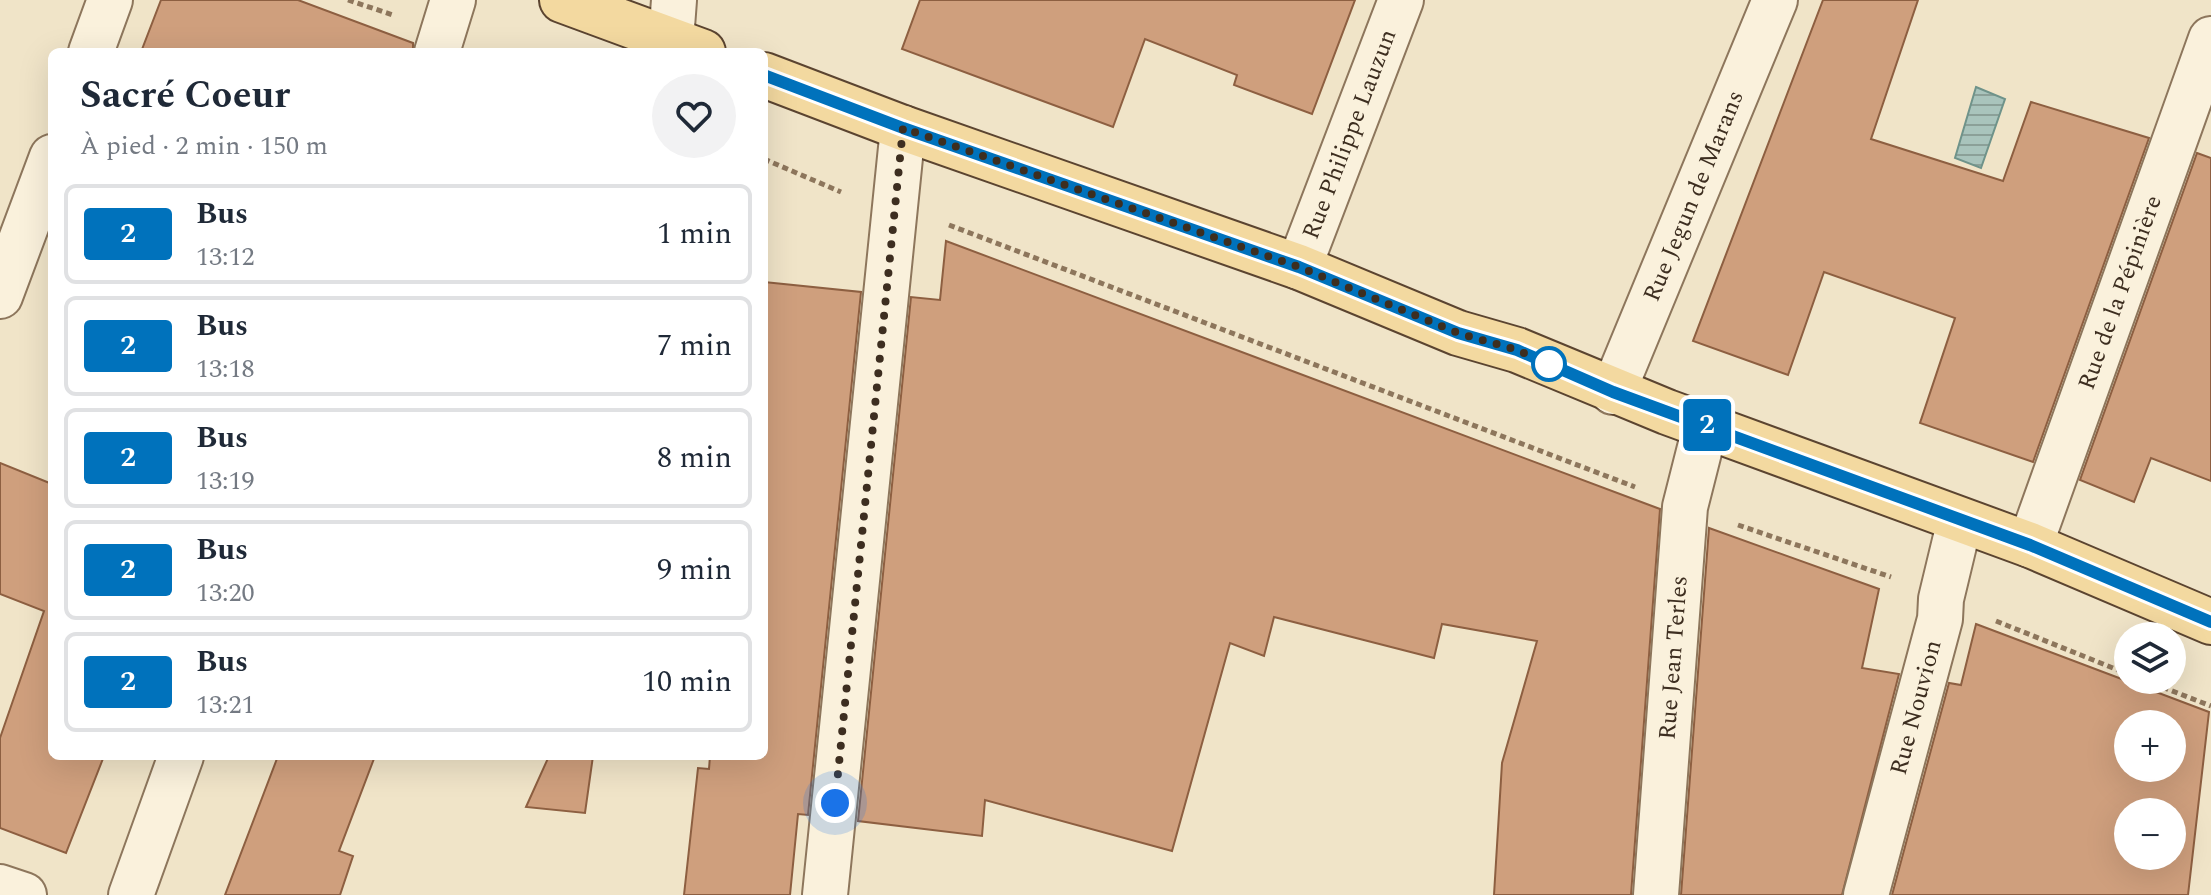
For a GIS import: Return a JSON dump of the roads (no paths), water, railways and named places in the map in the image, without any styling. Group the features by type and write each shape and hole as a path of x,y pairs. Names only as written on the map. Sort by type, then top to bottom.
{"main road":[{"path":"562,0 683,31"},
{"path":"768,77 903,128 1299,267 1458,333 1517,350 1613,392 2030,545 2211,622"}],"street":[{"path":"92,48 110,0"},
{"path":"438,48 453,0"},
{"name":"Rue Philippe Lauzun","path":"1299,267 1401,0"},
{"name":"Rue Jegun de Marans","path":"1613,392 1775,0"},
{"name":"Rue de la Pépinière","path":"2030,545 2211,39"},
{"path":"825,895 903,128"},
{"path":"0,296 48,168"},
{"name":"Rue Jean Terles","path":"1656,895 1685,507 1706,424"},
{"name":"Rue Nouvion","path":"1866,895 1940,619 1941,599 1960,520"},
{"path":"131,895 180,760"},
{"path":"0,887 24,895"}],"water":[{"path":"1976,87 2005,99 1981,168 1955,158"}]}
